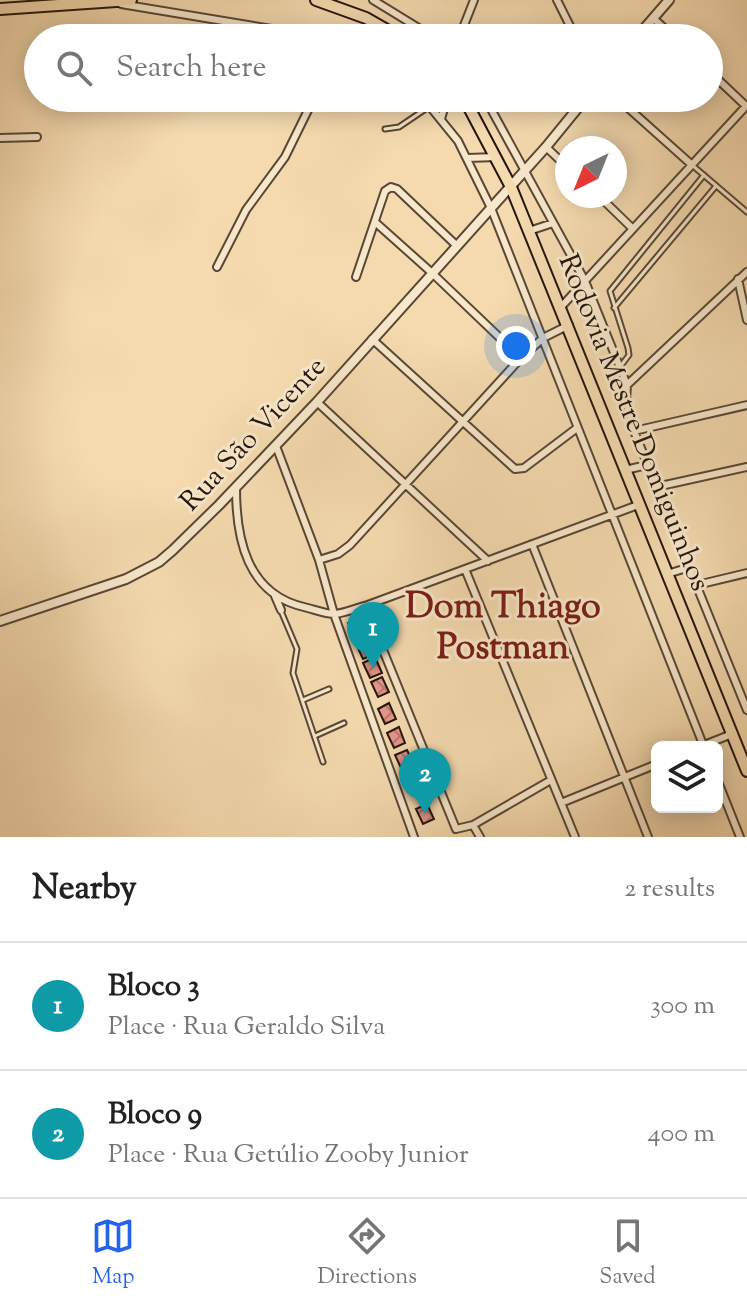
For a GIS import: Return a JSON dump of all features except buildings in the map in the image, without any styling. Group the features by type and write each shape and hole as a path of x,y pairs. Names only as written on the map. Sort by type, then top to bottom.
{"main road":[{"path":"0,9 131,0"},
{"path":"316,0 376,24"},
{"name":"Rodovia Mestre Domiguinhos","path":"472,112 511,187 569,325 638,505 747,771"}],"street":[{"path":"373,0 412,24"},
{"path":"465,24 474,0"},
{"path":"557,0 569,24"},
{"path":"648,24 669,0"},
{"path":"108,2 241,24"},
{"path":"653,18 660,24"},
{"path":"561,307 746,106 723,84"},
{"path":"217,267 246,210 285,157 307,112"},
{"path":"435,112 467,158 491,208 700,741"},
{"path":"441,119 443,112"},
{"path":"493,112 585,281 627,385 626,402 634,431 747,710"},
{"name":"Rua São Vicente","path":"0,621 126,579 159,562 236,488 317,402 575,112"},
{"path":"633,112 692,165"},
{"path":"0,138 37,137"},
{"path":"546,147 555,156"},
{"path":"467,158 497,157"},
{"path":"356,277 385,191 389,188 395,187 456,245"},
{"path":"611,208 633,229"},
{"path":"375,222 521,358"},
{"path":"529,231 553,223"},
{"path":"627,385 747,272"},
{"path":"738,279 747,320"},
{"path":"319,560 338,554 350,545 521,358 543,338 569,325"},
{"path":"372,339 518,470 577,428"},
{"path":"317,402 488,561"},
{"path":"634,431 747,405"},
{"path":"276,446 319,560 334,614 414,837"},
{"path":"625,470 647,465"},
{"path":"656,487 747,467"},
{"path":"236,488 239,538 248,565 261,584 290,604 334,614 365,606 638,505"},
{"path":"532,544 648,837"},
{"path":"666,575 690,567"},
{"path":"465,569 575,837"},
{"path":"697,585 747,573"},
{"path":"275,596 281,610"},
{"path":"365,606 456,829 473,825 551,780"},
{"path":"714,741 732,734"},
{"path":"561,803 651,766"},
{"path":"723,794 740,837"},
{"path":"473,825 480,837"}],"lane":[{"path":"385,129 399,127 421,112"},
{"path":"692,165 747,212"},
{"path":"620,367 629,355 610,291 704,175"},
{"path":"614,308 716,186"},
{"path":"281,610 297,649 293,673 323,762"},
{"path":"302,701 329,689"},
{"path":"314,736 344,723"}],"place":[{"name":"Bloco 3","path":"373,668"},
{"name":"Bloco 9","path":"425,814"}],"district":[{"name":"Dom Thiago Postman","path":"503,628"}]}
